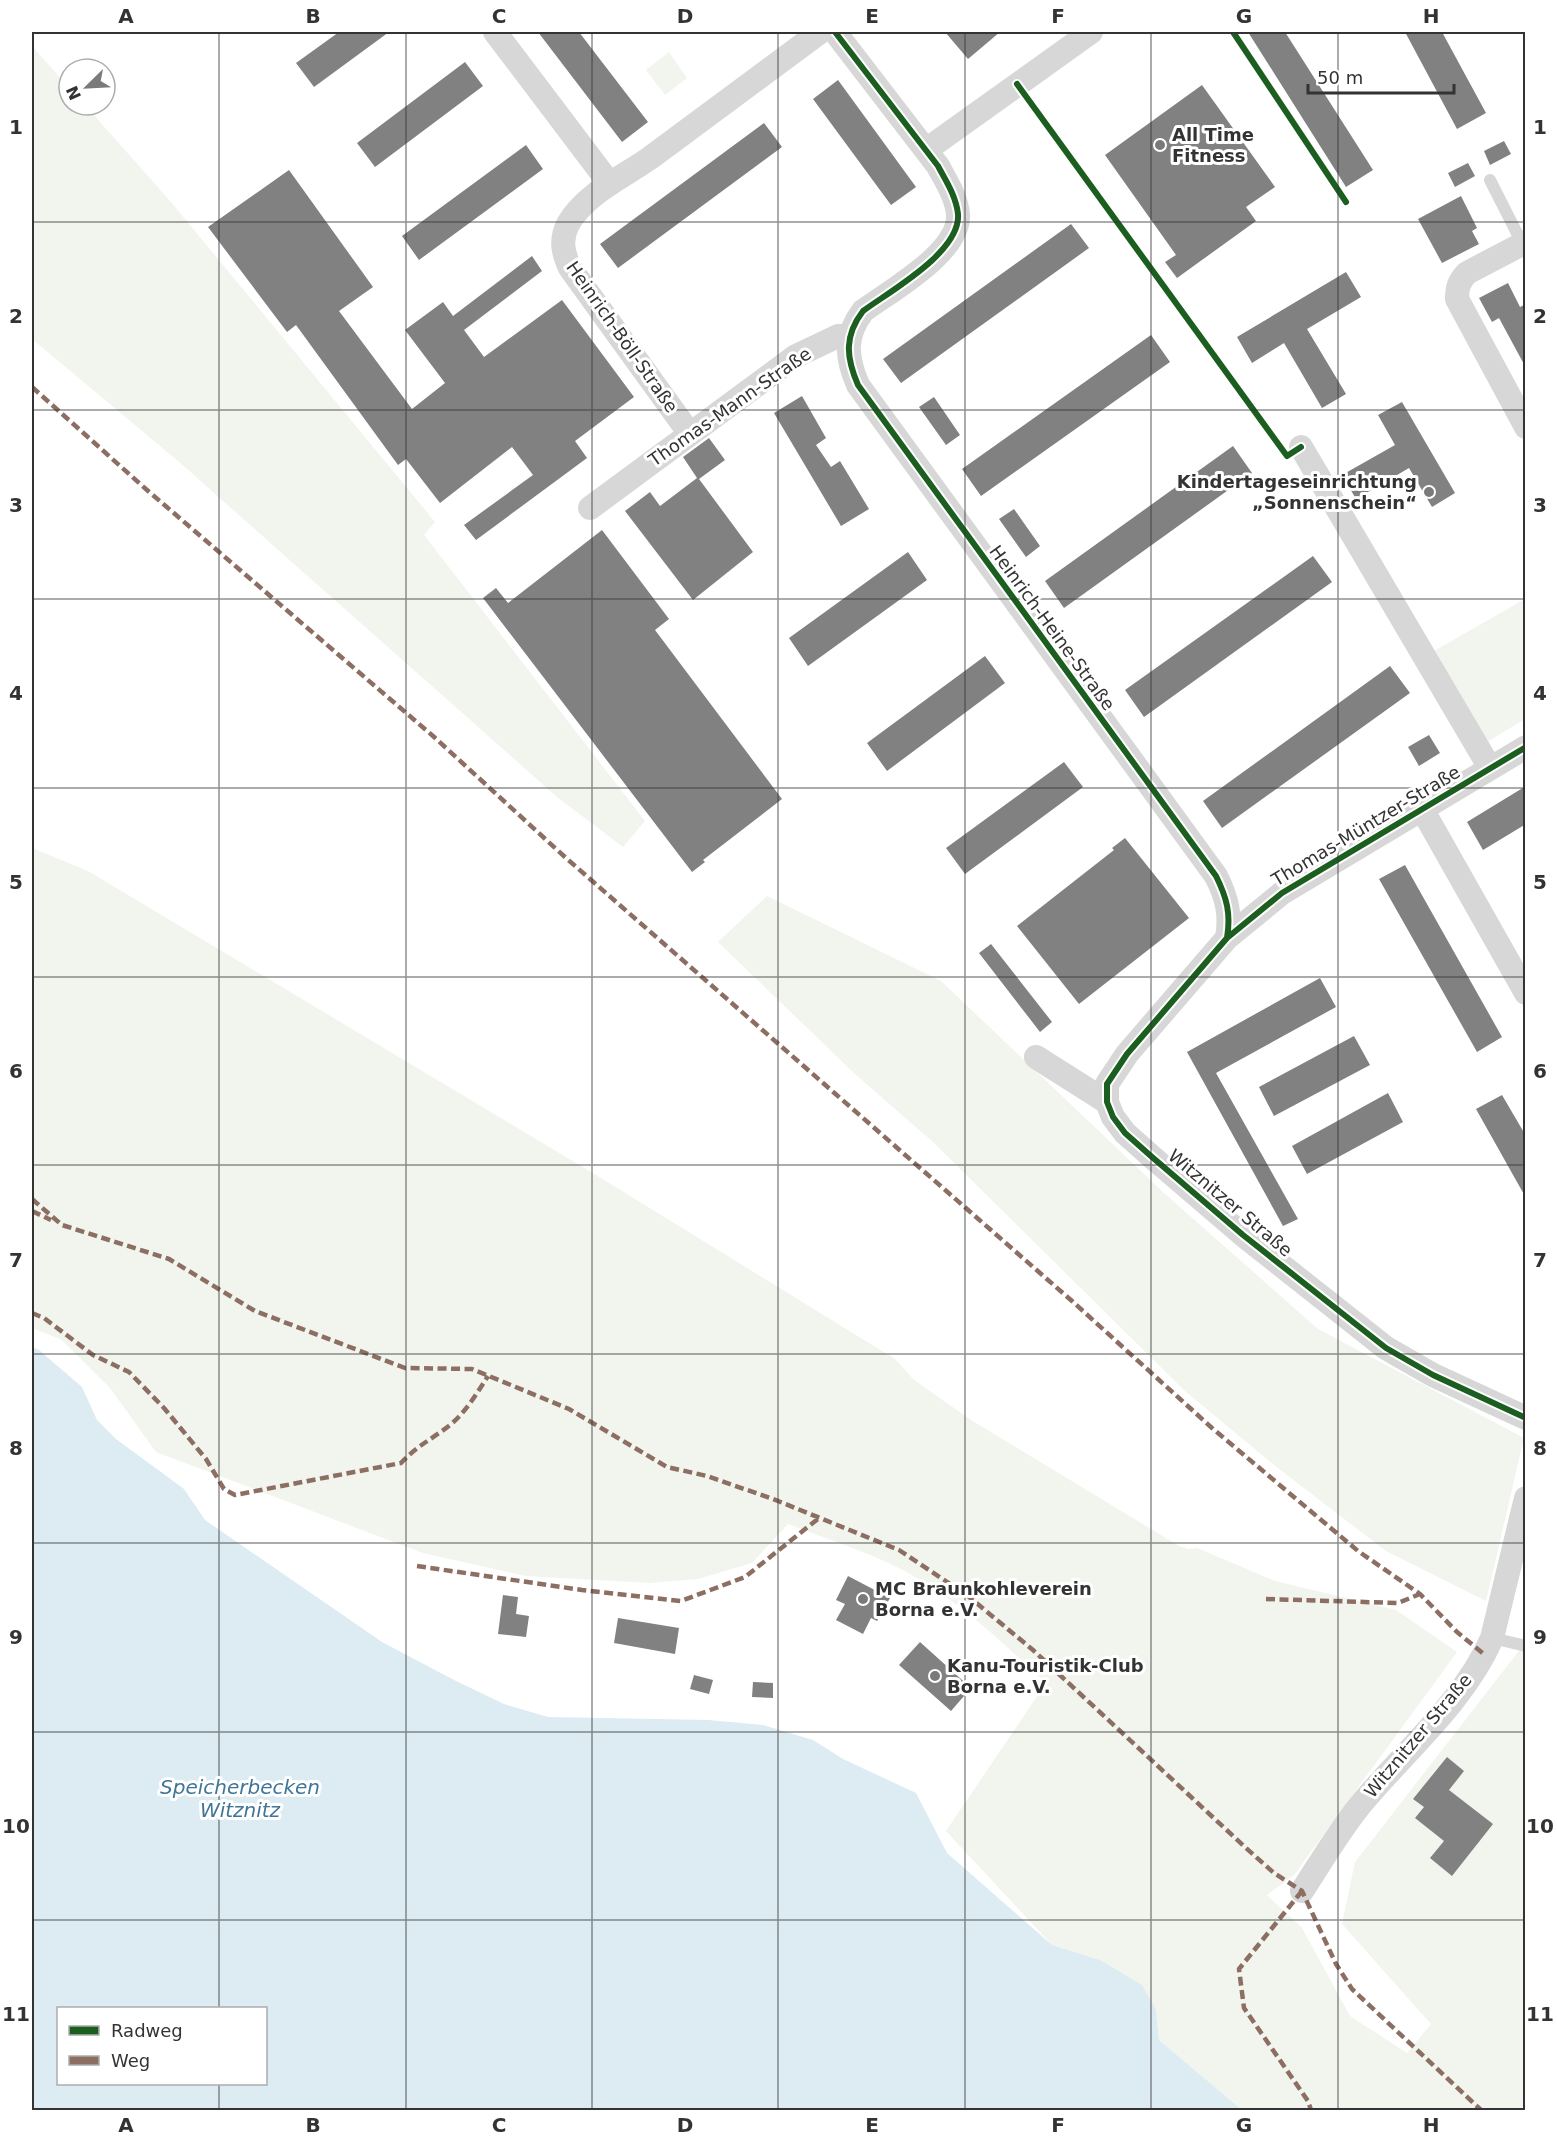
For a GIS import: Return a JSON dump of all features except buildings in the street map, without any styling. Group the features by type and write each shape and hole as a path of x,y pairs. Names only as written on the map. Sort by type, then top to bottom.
{"street":[{"path":"495,32 610,184"},
{"name":"Heinrich-Böll-Straße","path":"690,434 570,268 562,250 569,223 610,184 647,160 820,32"},
{"path":"835,32 926,150 951,189 958,215 953,236 940,255 863,311 849,336"},
{"path":"926,150 1090,32"},
{"path":"1524,242 1467,273 1460,279 1457,299 1526,427"},
{"name":"Thomas-Mann-Straße","path":"590,508 796,356 838,336 849,336"},
{"name":"Heinrich-Heine-Straße","path":"849,336 847,352 858,385 1216,876 1227,898 1230,920 1227,938"},
{"path":"1301,447 1490,768"},
{"name":"Thomas-Müntzer-Straße","path":"1227,938 1282,893 1526,747"},
{"name":"Thomas-Müntzer-Straße","path":"1422,809 1526,993"},
{"path":"1107,1102 1107,1084 1127,1054 1227,938"},
{"name":"Witznitzer Straße","path":"1036,1057 1107,1102 1113,1118 1125,1133 1152,1157 1243,1235 1386,1348 1433,1375 1526,1418"},
{"name":"Witznitzer Straße","path":"1302,1891 1360,1805 1438,1718 1485,1655 1492,1638 1526,1498"}],"lane":[{"path":"1490,180 1524,242"},
{"path":"1492,1638 1526,1646"}],"shaded area":[{"path":"32,46 57,74 57,117 96,117 171,202 435,522 424,535 645,821 623,847 557,797 178,461 32,339"},
{"path":"669,52 687,78 665,95 646,70"},
{"path":"1525,599 1525,719 1487,742 1434,651"},
{"path":"32,848 88,871 596,1175 895,1359 914,1380 971,1420 1179,1546 1188,1549 1197,1548 1275,1581 1396,1610 1457,1652 1294,1875 1267,1895 1302,1928 1350,2016 1407,2053 1431,2024 1342,1924 1355,1862 1525,1643 1525,2110 1242,2110 1159,2040 1156,2010 1100,1960 1052,1945 946,1831 1046,1683 953,1602 904,1570 788,1524 752,1563 698,1579 650,1583 526,1576 423,1553 156,1452 110,1388 62,1340 32,1328"},
{"path":"767,896 941,981 1164,1193 1318,1329 1524,1438 1486,1601 1386,1551 1279,1469 1186,1392 933,1142 855,1074 718,942"}],"water":[{"name":"Speicherbecken Witznitz","path":"32,1347 39,1350 82,1387 97,1420 116,1439 184,1489 205,1520 382,1642 454,1680 504,1704 548,1717 708,1720 763,1725 813,1740 843,1759 916,1793 947,1853 1052,1945 1100,1960 1142,1985 1156,2010 1159,2040 1242,2110 32,2110"}],"marked path":[{"path":"32,387 147,490 433,736 566,858 1072,1301 1212,1428 1358,1551 1420,1594 1457,1632 1485,1655"},
{"path":"32,1199 62,1225 169,1259 255,1311 405,1368 472,1369 569,1409 667,1467 707,1476 773,1499 899,1550 968,1596 1033,1650 1246,1848 1274,1873 1302,1891 1336,1964 1352,1989 1481,2110"},
{"path":"32,1211 51,1220"},
{"path":"32,1313 44,1318 93,1355 129,1372 164,1408 206,1459 224,1489 235,1495 401,1463 456,1420 488,1376"},
{"path":"417,1566 582,1590 681,1601 745,1577 819,1518"},
{"path":"1266,1599 1398,1603 1420,1594"},
{"path":"1302,1891 1239,1969 1244,2008 1308,2101 1311,2110"}],"cycle path":[{"path":"835,32 938,166 953,195 958,214 956,228 936,256 906,282 863,311 857,320 850,338 849,356 858,385 1216,876 1227,906 1229,921 1227,938"},
{"path":"1233,32 1346,202"},
{"path":"1017,84 1287,456 1301,447"},
{"path":"1526,747 1282,893 1227,938 1127,1054 1107,1084 1107,1102 1113,1117 1125,1133 1243,1235 1386,1348 1433,1375 1526,1418"}],"place":[{"name":"All Time Fitness","path":"1160,145"},
{"name":"Kindertageseinrichtung „Sonnenschein“","path":"1429,492"},
{"name":"MC Braunkohleverein Borna e.V.","path":"863,1599"},
{"name":"Kanu-Touristik-Club Borna e.V.","path":"935,1676"}]}
